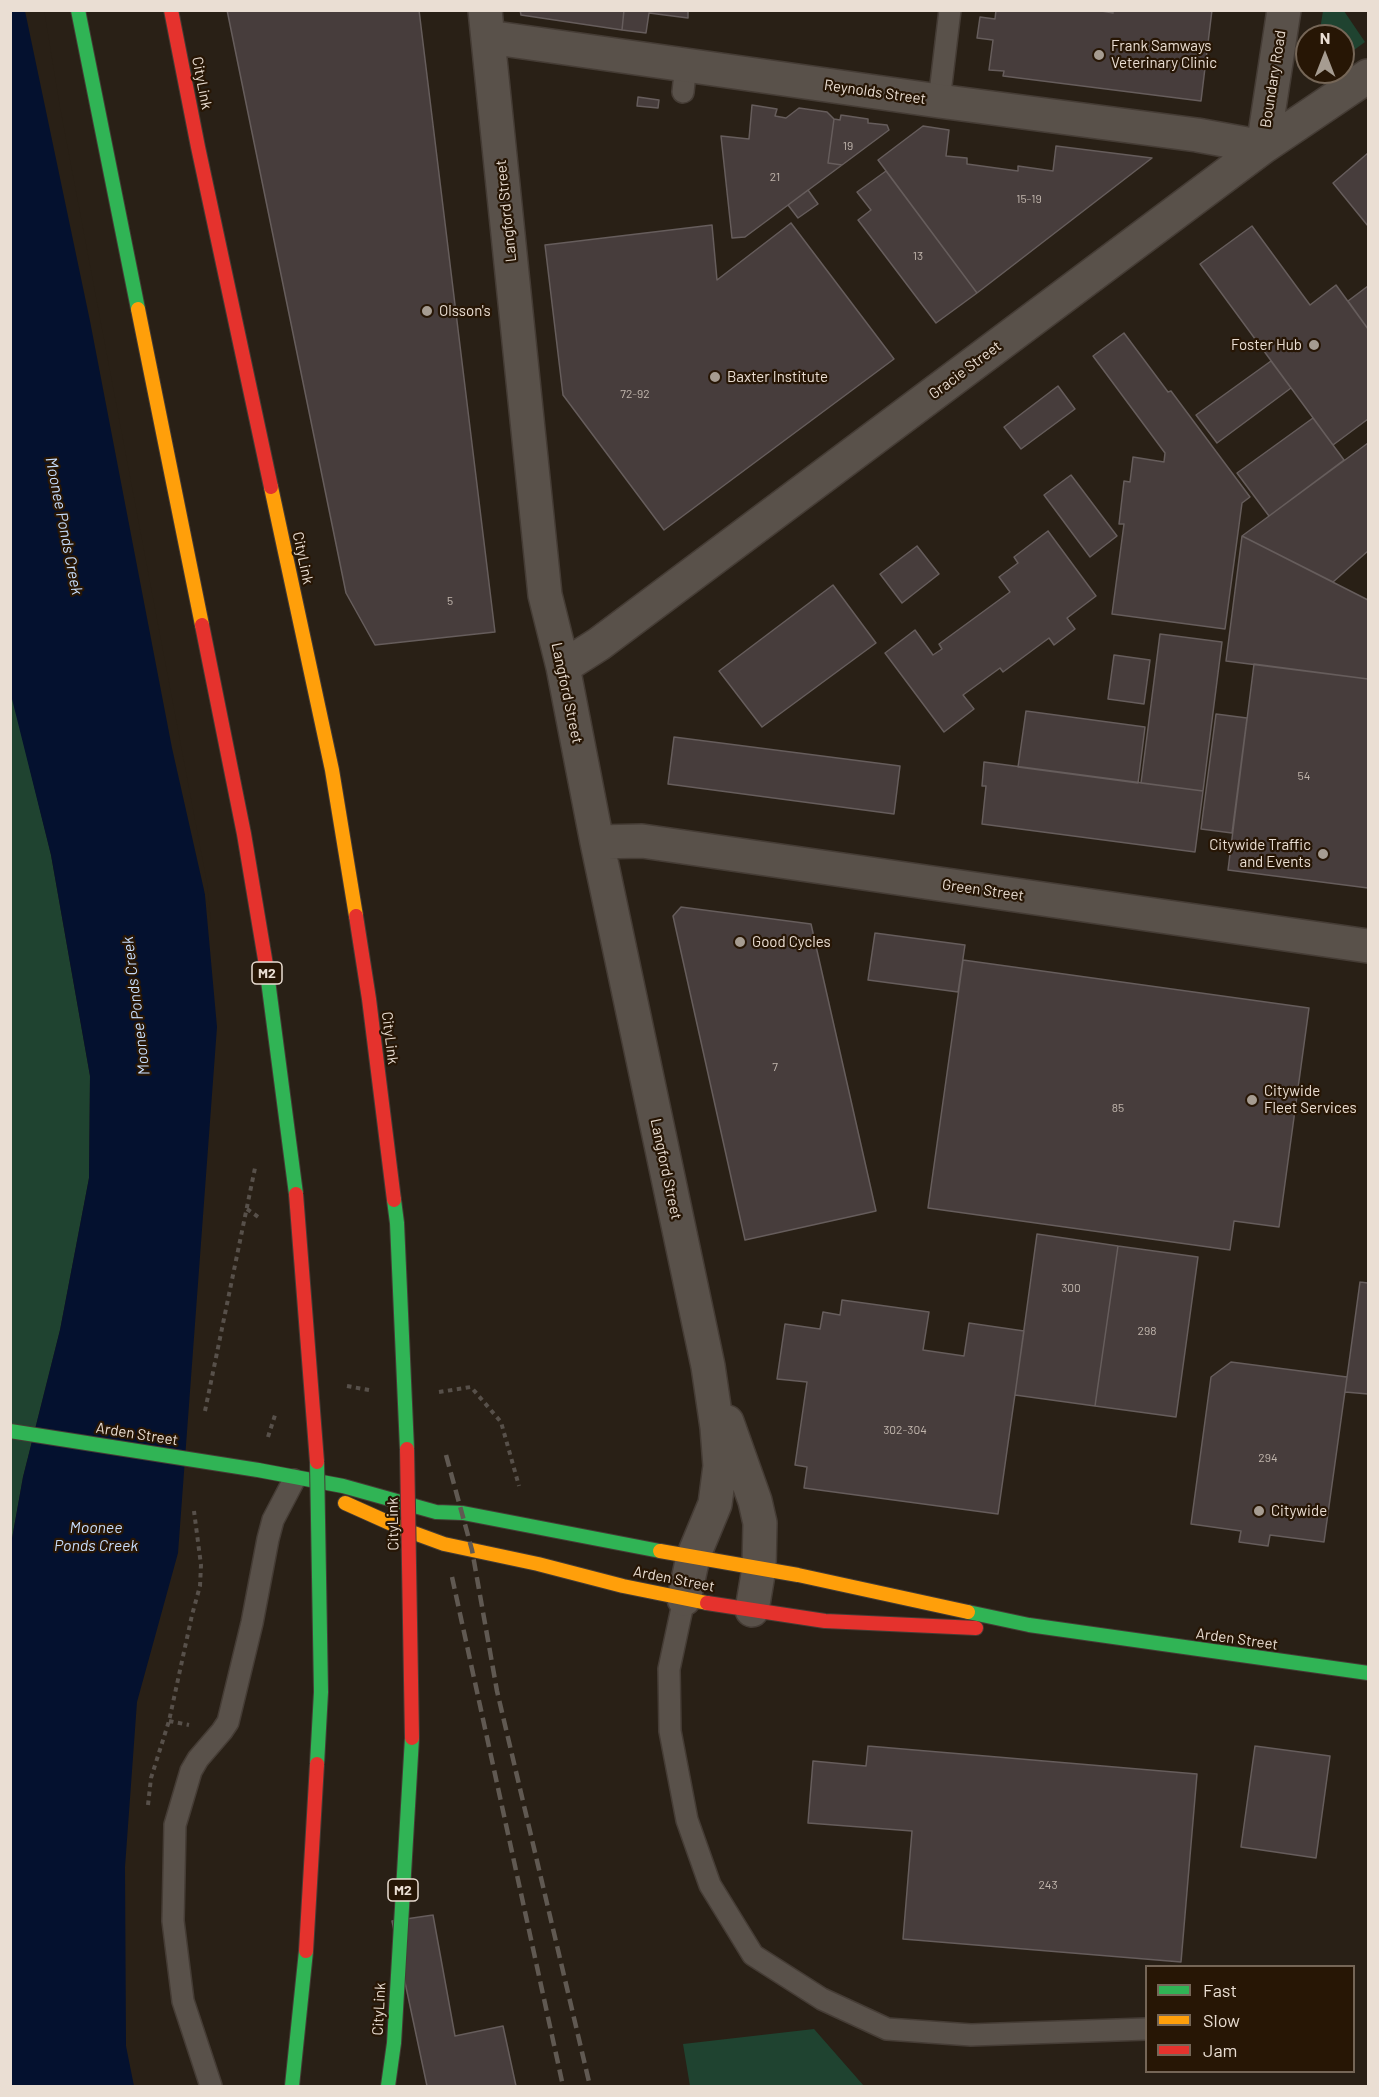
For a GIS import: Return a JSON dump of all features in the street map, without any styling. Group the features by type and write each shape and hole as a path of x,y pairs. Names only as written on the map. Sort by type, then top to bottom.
{"main road":[{"name":"M2","path":"78,10 244,834 263,946 294,1174 317,1463 321,1692 306,1951 292,2086"},
{"name":"CityLink","path":"171,10 198,147 332,770 369,999 397,1223 409,1485 412,1738 394,2043 388,2086"},
{"name":"Arden Street","path":"10,1431 258,1470 343,1486 436,1512 463,1513 842,1583 1029,1625 1368,1670"},
{"name":"Arden Street","path":"258,1470 315,1488 403,1529 444,1544 684,1599 825,1621 1025,1630 1101,1636"},
{"path":"394,2043 394,2086"}],"street":[{"name":"Boundary Road","path":"1263,147 1284,10"},
{"name":"Reynolds Street","path":"486,23 685,78 939,101 1197,135 1263,147"},
{"name":"Langford Street","path":"486,23 545,595 563,668 597,842 708,1366 717,1427 720,1466 715,1504 693,1557 684,1599"},
{"name":"Gracie Street","path":"563,668 599,644 1263,147 1368,76"},
{"name":"Green Street","path":"597,842 642,841 1368,946"},
{"name":"Langford Street","path":"708,1366 758,1512 759,1568 752,1610"}],"lane":[{"path":"939,101 950,10"},
{"path":"211,2086 183,2001 173,1921 175,1825 191,1771 228,1722 252,1623 273,1520 294,1480"},
{"path":"684,1599 669,1669 669,1731 687,1820 710,1885 753,1955 822,1999 887,2029 971,2035 1145,2029"}],"path":[{"path":"169,1721 200,1586 201,1565 194,1511"}],"green space":[{"path":"1323,11 1344,11 1353,24 1321,24"},
{"path":"1355,27 1365,42 1355,49"},
{"path":"11,691 51,855 90,1076 89,1178 60,1330 23,1477 11,1544"},
{"path":"814,2029 864,2086 690,2086 683,2044"}],"water":[{"name":"Moonee Ponds Creek","path":"41,10 204,884 217,1027 178,1553 137,1702 125,1867 126,2046 134,2086 11,2086 11,1544 23,1477 60,1330 89,1178 90,1076 51,855 10,691 10,11"}],"pier":[{"path":"44,10 60,107 207,883 211,921 172,748 90,321 25,11"}],"building":[{"path":"227,10 419,10 495,632 375,645 346,593"},
{"path":"520,10 624,10 622,30 521,15"},
{"path":"624,10 688,10 688,18 649,13 646,33 622,30"},
{"name":"Frank Samways Veterinary Clinic","path":"996,10 1096,10 1113,13 1113,10 1212,10 1201,101 1003,76 1004,71 989,70 993,40 977,38 980,17 995,19"},
{"path":"638,97 659,100 658,108 637,106"},
{"path":"752,105 777,109 775,116 786,118 799,108 827,112 834,119 828,163 842,165 745,237 732,238 721,136 749,139"},
{"path":"841,115 868,119 868,123 887,125 889,130 842,165 828,163 834,119 840,120"},
{"path":"923,126 949,130 946,156 967,158 967,164 1018,171 1018,166 1053,171 1056,146 1152,158 977,293 878,160"},
{"path":"1368,153 1368,226 1333,183"},
{"path":"886,171 977,293 936,323 858,220 871,210 857,192"},
{"path":"808,190 818,204 798,218 788,205"},
{"name":"Baxter Institute","path":"791,223 894,359 664,530 563,395 545,245 712,225 717,280"},
{"name":"Foster Hub","path":"1252,226 1310,305 1336,285 1368,329 1368,419 1333,445 1200,264"},
{"path":"1368,286 1368,329 1348,301"},
{"path":"1124,333 1168,392 1171,391 1250,497 1242,503 1225,629 1112,614 1124,524 1119,524 1124,481 1130,482 1133,457 1164,462 1165,453 1093,356"},
{"path":"1271,361 1291,388 1217,443 1196,415"},
{"path":"1058,386 1075,409 1021,449 1004,427"},
{"path":"1313,418 1344,460 1269,516 1237,473"},
{"path":"1368,443 1368,551 1333,582 1242,536"},
{"path":"1071,475 1117,536 1090,557 1044,495"},
{"path":"1048,531 1096,596 1067,618 1075,629 1054,645 1049,638 1003,672 1000,668 963,695 974,709 944,732 885,653 915,630 933,655 942,649 939,644 1010,592 999,577 1018,563 1014,557"},
{"path":"1242,536 1368,600 1368,679 1226,661"},
{"path":"917,546 939,574 902,603 880,574"},
{"path":"833,585 876,643 762,727 719,671"},
{"path":"1160,634 1222,642 1203,791 1141,783"},
{"path":"1114,655 1150,660 1144,704 1108,699"},
{"path":"1254,664 1368,679 1368,888 1228,870"},
{"path":"1026,711 1145,727 1138,783 1018,767"},
{"path":"1216,714 1247,718 1232,833 1201,829"},
{"path":"674,737 900,766 894,814 668,784"},
{"path":"984,762 1203,791 1195,852 982,824 986,786 982,786"},
{"path":"681,907 811,924 876,1211 745,1240 673,916"},
{"path":"875,933 965,945 958,992 868,980"},
{"path":"963,960 1309,1008 1279,1227 1234,1221 1230,1250 928,1208"},
{"path":"1037,1234 1118,1246 1095,1406 1015,1395"},
{"path":"1118,1246 1198,1257 1176,1417 1095,1406"},
{"path":"1360,1282 1368,1283 1368,1394 1345,1392"},
{"path":"842,1300 929,1312 923,1350 964,1356 969,1323 1024,1331 998,1514 804,1488 807,1467 795,1465 807,1382 777,1379 785,1324 820,1329 823,1312 840,1315"},
{"path":"1231,1362 1347,1377 1324,1542 1270,1535 1268,1546 1239,1542 1241,1531 1191,1524 1211,1377"},
{"path":"868,1746 1197,1774 1181,1962 903,1939 912,1831 808,1823 813,1761 866,1766"},
{"path":"1255,1746 1330,1756 1316,1858 1241,1847"},
{"path":"433,1915 455,2036 503,2026 516,2086 427,2086 392,1921"}],"railway":[{"path":"446,1455 472,1550 497,1691 590,2086"},
{"path":"452,1577 563,2086"}],"traffic: fast":[{"path":"78,10 138,309"},
{"path":"266,965 296,1194"},
{"path":"394,1200 407,1449"},
{"path":"10,1431 258,1470"},
{"path":"317,1462 321,1692 317,1764"},
{"path":"258,1470 343,1486 436,1512 463,1513 660,1551"},
{"path":"968,1612 1029,1625 1368,1673"},
{"path":"388,2086 394,2043 412,1738"},
{"path":"292,2086 306,1951"}],"traffic: slow":[{"path":"138,309 202,625"},
{"path":"271,487 332,770 356,916"},
{"path":"345,1503 403,1529 444,1544 707,1603"},
{"path":"660,1551 798,1575 968,1612"}],"traffic: jam":[{"path":"171,10 271,487"},
{"path":"202,625 244,834 266,965"},
{"path":"356,916 369,999 394,1200"},
{"path":"296,1194 317,1462"},
{"path":"407,1449 412,1738"},
{"path":"707,1603 825,1621 976,1628"},
{"path":"306,1951 317,1764"}],"place":[{"name":"Frank Samways Veterinary Clinic","path":"1099,55"},
{"name":"Olsson's","path":"427,311"},
{"name":"Foster Hub","path":"1314,345"},
{"name":"Baxter Institute","path":"715,377"},
{"name":"Citywide Traffic and Events","path":"1323,854"},
{"name":"Good Cycles","path":"740,942"},
{"name":"Citywide Fleet Services","path":"1252,1100"},
{"name":"Citywide","path":"1259,1511"}]}
